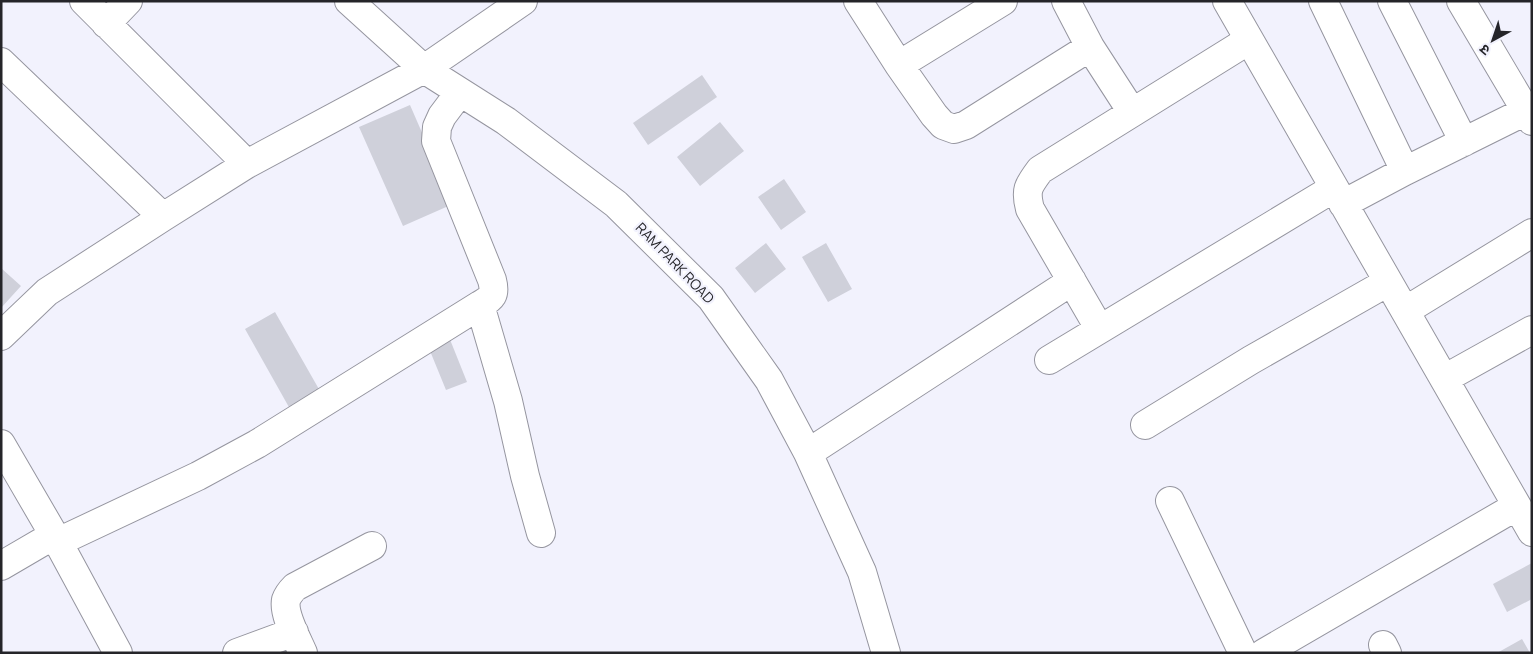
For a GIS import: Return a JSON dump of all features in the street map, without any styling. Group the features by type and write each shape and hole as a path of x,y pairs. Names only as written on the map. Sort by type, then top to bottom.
{"street":[{"path":"84,1 247,164"},
{"path":"106,24 128,1"},
{"name":"RAM PARK ROAD","path":"349,1 424,69 506,121 616,204 711,298 769,380 808,452 862,572 886,653"},
{"path":"858,1 934,115 943,125 954,129 966,125 981,116 1090,47"},
{"path":"899,65 1003,1"},
{"path":"1066,1 1090,47 1132,112"},
{"path":"1227,1 1532,532"},
{"path":"1323,1 1405,171"},
{"path":"1392,1 1464,142"},
{"path":"1049,360 1099,328 1339,196 1405,171 1464,142 1530,114 1461,1"},
{"path":"1,336 47,292 247,164 424,69 508,5"},
{"path":"1099,328 1030,210 1027,198 1029,184 1040,170 1249,40"},
{"path":"1,62 163,217"},
{"path":"1,566 56,538 198,476 257,444 490,299 494,288 492,280 436,141 437,127 442,116 460,92"},
{"path":"1405,311 1532,233"},
{"path":"808,452 1072,281"},
{"path":"1145,425 1251,360 1388,282"},
{"path":"480,306 508,401 525,476 541,533"},
{"path":"1444,379 1532,330"},
{"path":"1,444 56,538 118,653"},
{"path":"1170,501 1243,653"},
{"path":"1264,653 1517,506"},
{"path":"237,653 299,642 286,610 286,600 289,593 296,587 372,546"}],"building":[{"path":"702,75 717,97 648,145 633,123"},
{"path":"410,105 453,204 403,226 359,127"},
{"path":"720,122 744,151 700,186 677,157"},
{"path":"784,179 806,212 781,230 758,197"},
{"path":"766,243 786,269 755,293 735,268"},
{"path":"826,243 852,289 828,302 802,257"},
{"path":"1,268 21,286 1,308"},
{"path":"275,312 320,391 290,409 245,329"},
{"path":"449,337 467,382 446,390 428,346"},
{"path":"1532,563 1532,599 1507,612 1493,584"},
{"path":"1522,639 1530,653 1497,653"}]}
